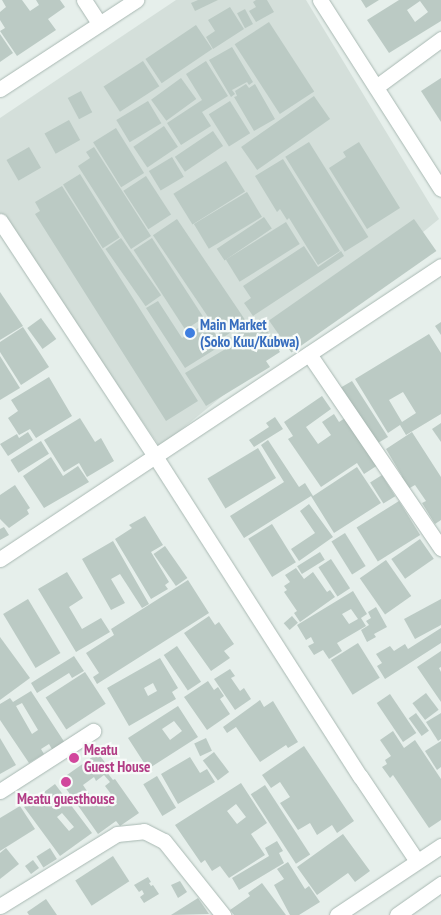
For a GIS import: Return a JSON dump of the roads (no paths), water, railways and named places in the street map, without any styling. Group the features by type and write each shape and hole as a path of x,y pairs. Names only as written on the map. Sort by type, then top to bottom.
{"street":[{"path":"84,0 99,23"},
{"path":"0,89 136,0"},
{"path":"320,0 441,189"},
{"path":"376,87 441,39"},
{"path":"0,221 155,456 360,776 417,861"},
{"path":"0,559 441,266"},
{"path":"308,354 441,548"},
{"path":"0,791 93,731"},
{"path":"0,906 117,834 139,831 164,841 223,915"},
{"path":"337,915 441,846"},
{"path":"398,915 441,884"}],"place":[{"name":"Main Market (Soko Kuu/Kubwa)","path":"190,333"},
{"name":"Meatu Guest House","path":"74,758"},
{"name":"Meatu guesthouse","path":"66,782"}]}
